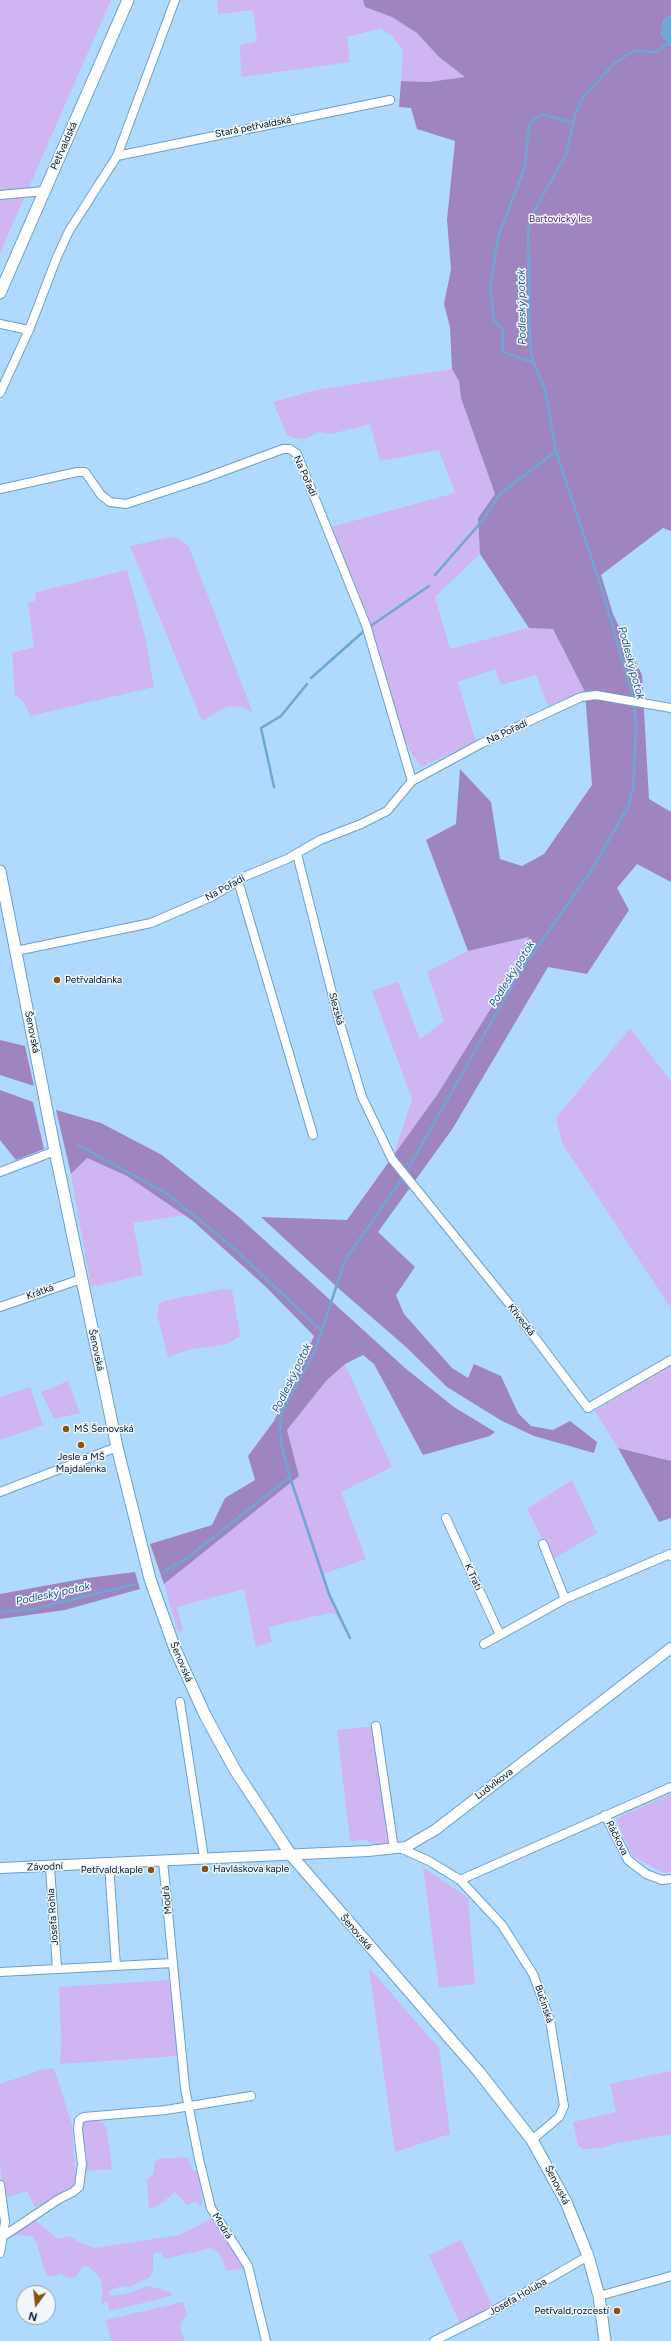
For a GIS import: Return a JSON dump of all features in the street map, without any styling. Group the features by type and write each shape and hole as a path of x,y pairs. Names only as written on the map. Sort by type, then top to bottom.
{"main road":[{"name":"Petřvaldská","path":"0,293 128,0"},
{"name":"Šenovská","path":"0,871 54,1151 117,1447 150,1579 175,1649 218,1740 261,1812 291,1855 479,2072 532,2140 566,2202 588,2256 599,2296 605,2341"}],"street":[{"path":"0,393 29,330 57,257 69,231 117,156 175,0"},
{"name":"Stará petřvaldská","path":"117,156 390,100"},
{"path":"0,195 44,191"},
{"path":"0,324 29,330"},
{"name":"Na Pořadí","path":"0,489 77,472 85,472 101,494 110,502 126,504 202,479 283,449 290,449 296,454 366,625 412,781"},
{"name":"Na Pořadí","path":"16,951 151,923 211,897 238,881 296,854 320,840 361,824 387,811 412,781 482,743 581,697 596,695 645,702 671,708"},
{"name":"Slezská","path":"296,854 338,1017 360,1090 392,1159"},
{"path":"238,881 313,1135"},
{"path":"0,1172 54,1151"},
{"name":"Křivecká","path":"392,1159 511,1306 588,1408 671,1360"},
{"name":"Krátká","path":"0,1307 81,1279"},
{"path":"0,1492 117,1447"},
{"name":"K Trati","path":"446,1518 500,1635"},
{"path":"543,1544 565,1599"},
{"path":"484,1644 565,1599 670,1555"},
{"name":"Ludvíkova","path":"291,1855 397,1849 418,1841 435,1830 671,1648"},
{"path":"180,1702 204,1858"},
{"path":"376,1726 397,1849"},
{"path":"460,1880 671,1787"},
{"name":"Ráčkova","path":"605,1815 628,1860 646,1874 662,1880 671,1880"},
{"name":"Bučinská","path":"397,1849 430,1861 460,1880 489,1910 510,1936 533,1974 547,2010 564,2106 559,2117 532,2140"},
{"name":"Závodní","path":"2,1867 50,1867 204,1858 291,1855"},
{"name":"Modrá","path":"163,1861 178,2034 188,2107 208,2198 222,2227 248,2266 266,2341"},
{"path":"109,1864 116,1966"},
{"name":"Josefa Rohla","path":"50,1867 57,1968"},
{"path":"0,1972 173,1963"},
{"path":"5,2235 53,2203 74,2192 79,2187 82,2164 78,2130 79,2120 84,2117 188,2107 251,2096"},
{"path":"0,2185 5,2222 5,2235 0,2253"},
{"name":"Josefa Holuba","path":"434,2341 447,2338 588,2256"},
{"path":"599,2296 671,2276"}],"shaded area":[{"path":"1,0 111,0 0,253 0,2"},
{"path":"217,0 363,0 365,7 392,17 417,33 439,57 465,77 428,82 401,81 403,50 392,36 381,28 347,37 350,62 241,77 240,45 257,41 253,10 218,14"},
{"path":"452,369 459,381 461,398 495,494 478,518 480,554 435,597 450,649 529,628 553,629 585,692 548,706 536,675 501,685 495,669 458,682 476,742 421,767 405,742 331,527 455,493 439,450 380,461 370,424 331,434 319,432 305,439 293,438 287,435 273,402 316,390"},
{"path":"170,537 179,538 189,547 253,713 242,707 228,706 202,721 130,546"},
{"path":"127,570 145,636 154,687 30,716 23,701 15,695 12,653 34,647 28,603 35,601 36,592"},
{"path":"529,937 498,997 437,1095 393,1157 412,1099 372,991 398,982 420,1039 444,1021 427,972 468,951"},
{"path":"630,1028 671,1081 671,1308 563,1145 556,1118"},
{"path":"86,1158 127,1176 184,1215 133,1223 143,1275 91,1287 71,1174"},
{"path":"223,1289 232,1290 240,1334 239,1337 227,1344 187,1350 168,1357 157,1314 159,1304 164,1301"},
{"path":"345,1364 392,1467 341,1492 366,1559 323,1574 329,1594 350,1638 335,1614 329,1613 269,1627 272,1642 256,1647 244,1589 177,1607 183,1630 178,1632 164,1584 299,1476 287,1430 326,1381"},
{"path":"671,1365 671,1461 618,1448 595,1411"},
{"path":"68,1381 80,1413 54,1419 41,1392"},
{"path":"30,1387 43,1425 0,1440 0,1397"},
{"path":"572,1480 597,1533 553,1559 527,1509"},
{"path":"376,1726 390,1844 379,1845 365,1840 350,1841 337,1730"},
{"path":"671,1794 671,1872 664,1873 633,1857 616,1819"},
{"path":"423,1867 468,1898 475,1984 439,1988"},
{"path":"369,1968 439,2048 450,2134 395,2152"},
{"path":"171,1980 177,2056 60,2064 61,2040 59,1987"},
{"path":"54,2068 72,2125 76,2182 68,2192 35,2207 27,2191 4,2198 0,2165 0,2084 38,2071"},
{"path":"671,2071 671,2134 615,2143 603,2148 584,2149 578,2146 573,2122 616,2112 610,2084"},
{"path":"94,2119 104,2123 107,2130 112,2169 84,2171 80,2125 85,2121"},
{"path":"188,2157 193,2170 200,2173 202,2206 195,2202 187,2205 175,2192 159,2205 149,2209 147,2180 154,2173 154,2163 158,2159"},
{"path":"213,2218 246,2268 227,2271 219,2253 211,2248 165,2259 162,2253 157,2252 153,2254 153,2270 150,2277 130,2287 121,2286 109,2291 110,2296 125,2294 148,2286 171,2292 172,2296 109,2311 108,2302 101,2304 103,2293 100,2278 91,2268 83,2265 75,2278 66,2277 61,2273 55,2276 47,2275 37,2244 32,2236 13,2235 34,2219 58,2239 70,2236 80,2243 95,2248 180,2235"},
{"path":"461,2240 493,2307 460,2324 429,2255"},
{"path":"183,2302 187,2315 180,2324 184,2341 111,2341 106,2320"}],"green space":[{"name":"Bartovický les","path":"363,0 671,0 671,16 664,20 661,35 671,46 671,531 663,528 601,575 613,614 642,675 649,799 671,812 671,882 637,864 617,888 629,910 587,974 548,967 453,1128 378,1232 415,1267 396,1295 404,1314 452,1368 468,1378 474,1364 501,1376 518,1413 531,1426 553,1430 570,1421 597,1442 594,1453 534,1436 502,1421 447,1387 406,1347 338,1288 261,1217 347,1220 437,1095 498,997 529,937 468,951 426,840 456,824 460,769 491,802 500,859 522,866 544,854 592,785 585,692 553,629 529,628 480,554 478,518 495,494 461,398 459,381 452,369 450,327 444,304 451,269 447,220 455,141 417,129 411,108 399,107 401,81 428,82 465,77 439,57 417,33 392,17 365,7"},
{"path":"0,1040 25,1046 34,1086 0,1075"},
{"path":"0,1090 33,1102 44,1149 16,1160 0,1140"},
{"path":"56,1110 101,1123 162,1155 239,1217 405,1368 454,1407 495,1432 490,1436 423,1455 374,1364 363,1355 345,1364 326,1381 287,1430 299,1476 164,1584 150,1544 212,1525 225,1498 255,1480 248,1456 274,1421 314,1336 266,1287 193,1221 127,1176 87,1158 71,1174"},
{"path":"618,1448 671,1461 671,1518 659,1522"},
{"path":"135,1572 140,1589 65,1610 0,1619 0,1594 87,1578"}],"water":[{"path":"671,16 671,46 661,35 664,20"}],"waterway":[{"name":"Podleský potok","path":"576,113 583,97 616,62 634,51 656,52 671,42"},
{"path":"534,363 503,352 503,330 494,320 490,287 498,237 525,167 529,125 535,118 544,115 574,123"},
{"name":"Podleský potok","path":"406,1172 521,970 591,871 628,807 633,789 636,729 634,701 604,596 556,451 545,390 531,355 528,230 533,213 566,155 575,115"},
{"path":"435,575 483,520 500,494 556,451"},
{"path":"372,625 429,586"},
{"path":"311,678 364,631"},
{"path":"274,787 261,728 281,716 307,684"},
{"path":"78,1145 166,1193 229,1244 321,1330"},
{"name":"Podleský potok","path":"162,1573 187,1558 290,1477 281,1443 280,1421 283,1410 315,1351 345,1260 404,1176"},
{"path":"290,1477 329,1594 350,1638"},
{"name":"Podleský potok","path":"0,1612 33,1609 135,1584"}],"place":[{"name":"Petřvalďanka","path":"57,980"},
{"name":"MŠ Šenovská","path":"66,1429"},
{"name":"Jesle a MŠ Majdalenka","path":"81,1445"},
{"name":"Havláskova kaple","path":"205,1869"},
{"name":"Petřvald,kaple","path":"151,1870"},
{"name":"Petřvald,rozcestí","path":"617,2311"}]}
